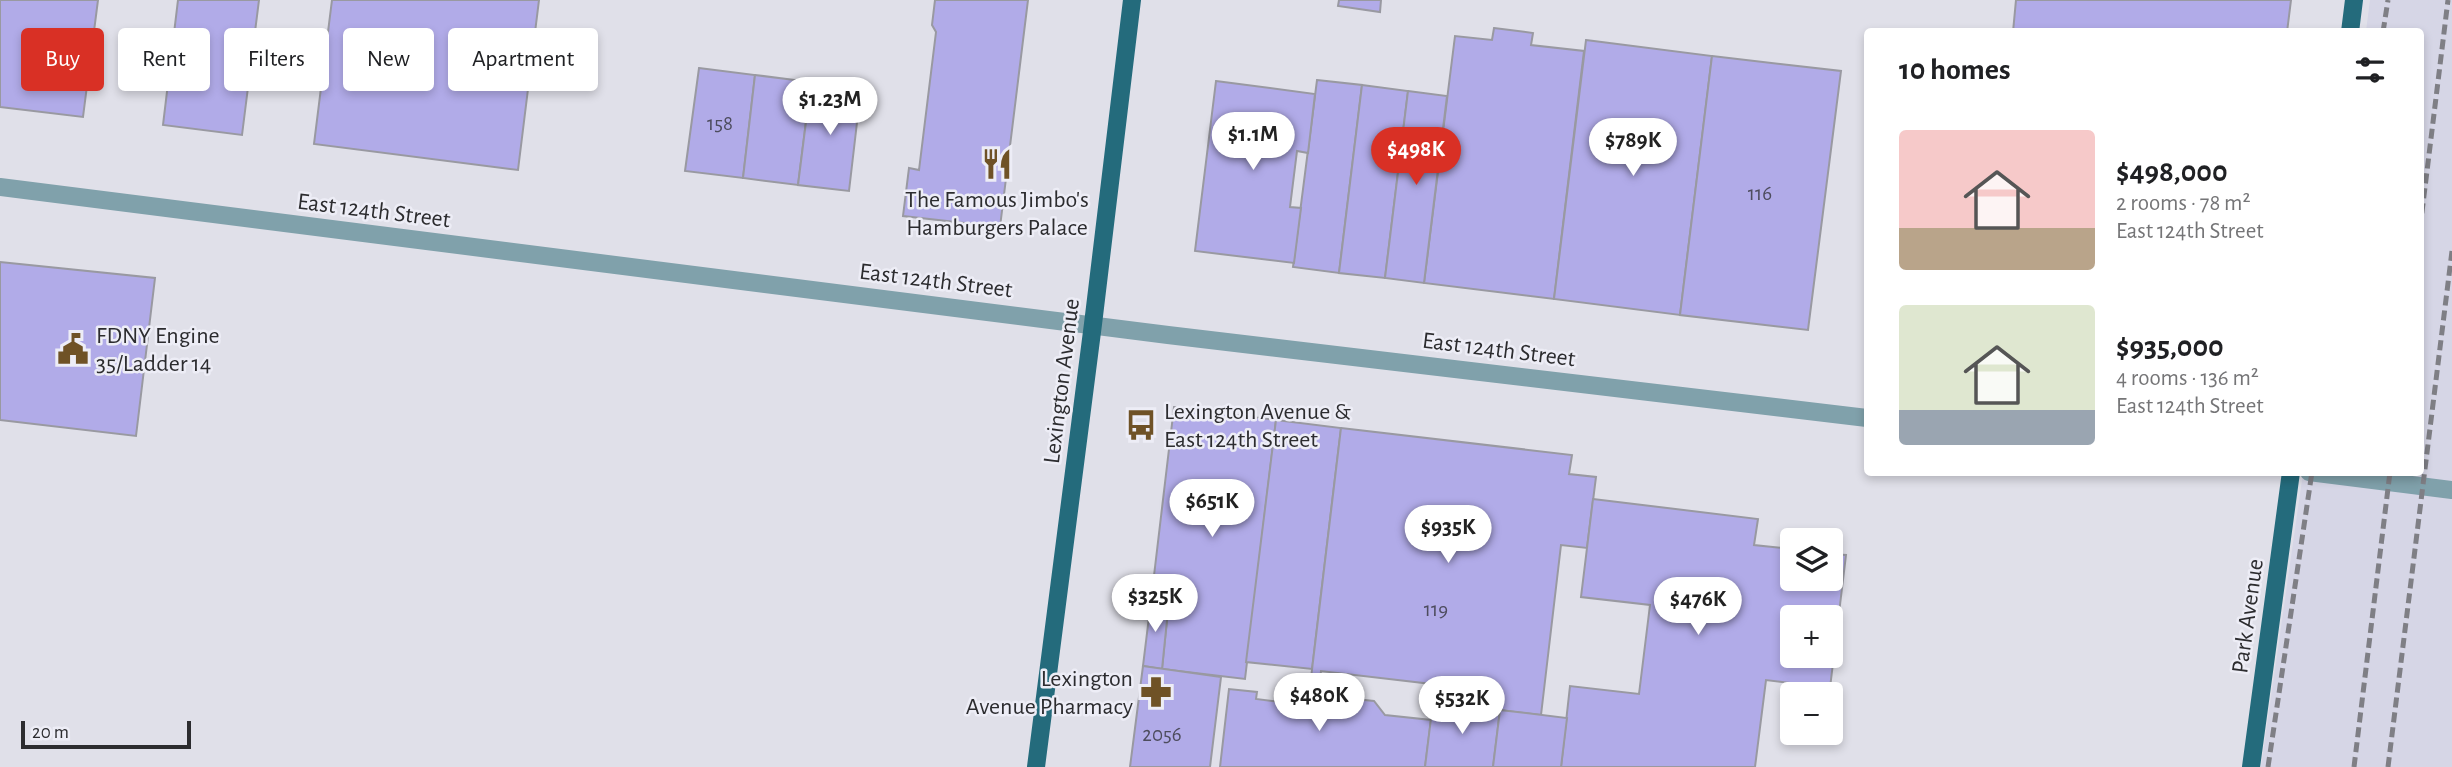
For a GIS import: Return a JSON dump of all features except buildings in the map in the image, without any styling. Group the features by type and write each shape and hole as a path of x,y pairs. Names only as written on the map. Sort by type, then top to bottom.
{"main road":[{"name":"Lexington Avenue","path":"1036,767 1132,0"},
{"path":"2350,28 2354,0"},
{"name":"Park Avenue","path":"2251,767 2290,476"}],"street":[{"name":"East 124th Street","path":"0,187 1864,418"},
{"path":"2341,476 2452,490"}],"shaded area":[{"path":"2370,0 2452,0 2452,767 2261,767 2303,476 2424,476 2424,28 2366,28"}],"railway":[{"path":"2384,28 2388,0"},
{"path":"2424,195 2448,0"},
{"path":"2388,767 2452,251"},
{"path":"2268,767 2311,476"},
{"path":"2354,767 2390,476"}],"place":[{"name":"The Famous Jimbo's Hamburgers Palace","path":"997,164"},
{"name":"FDNY Engine 35/Ladder 14","path":"73,349"},
{"name":"Lexington Avenue & East 124th Street","path":"1141,425"},
{"name":"Lexington Avenue Pharmacy","path":"1156,692"}]}
